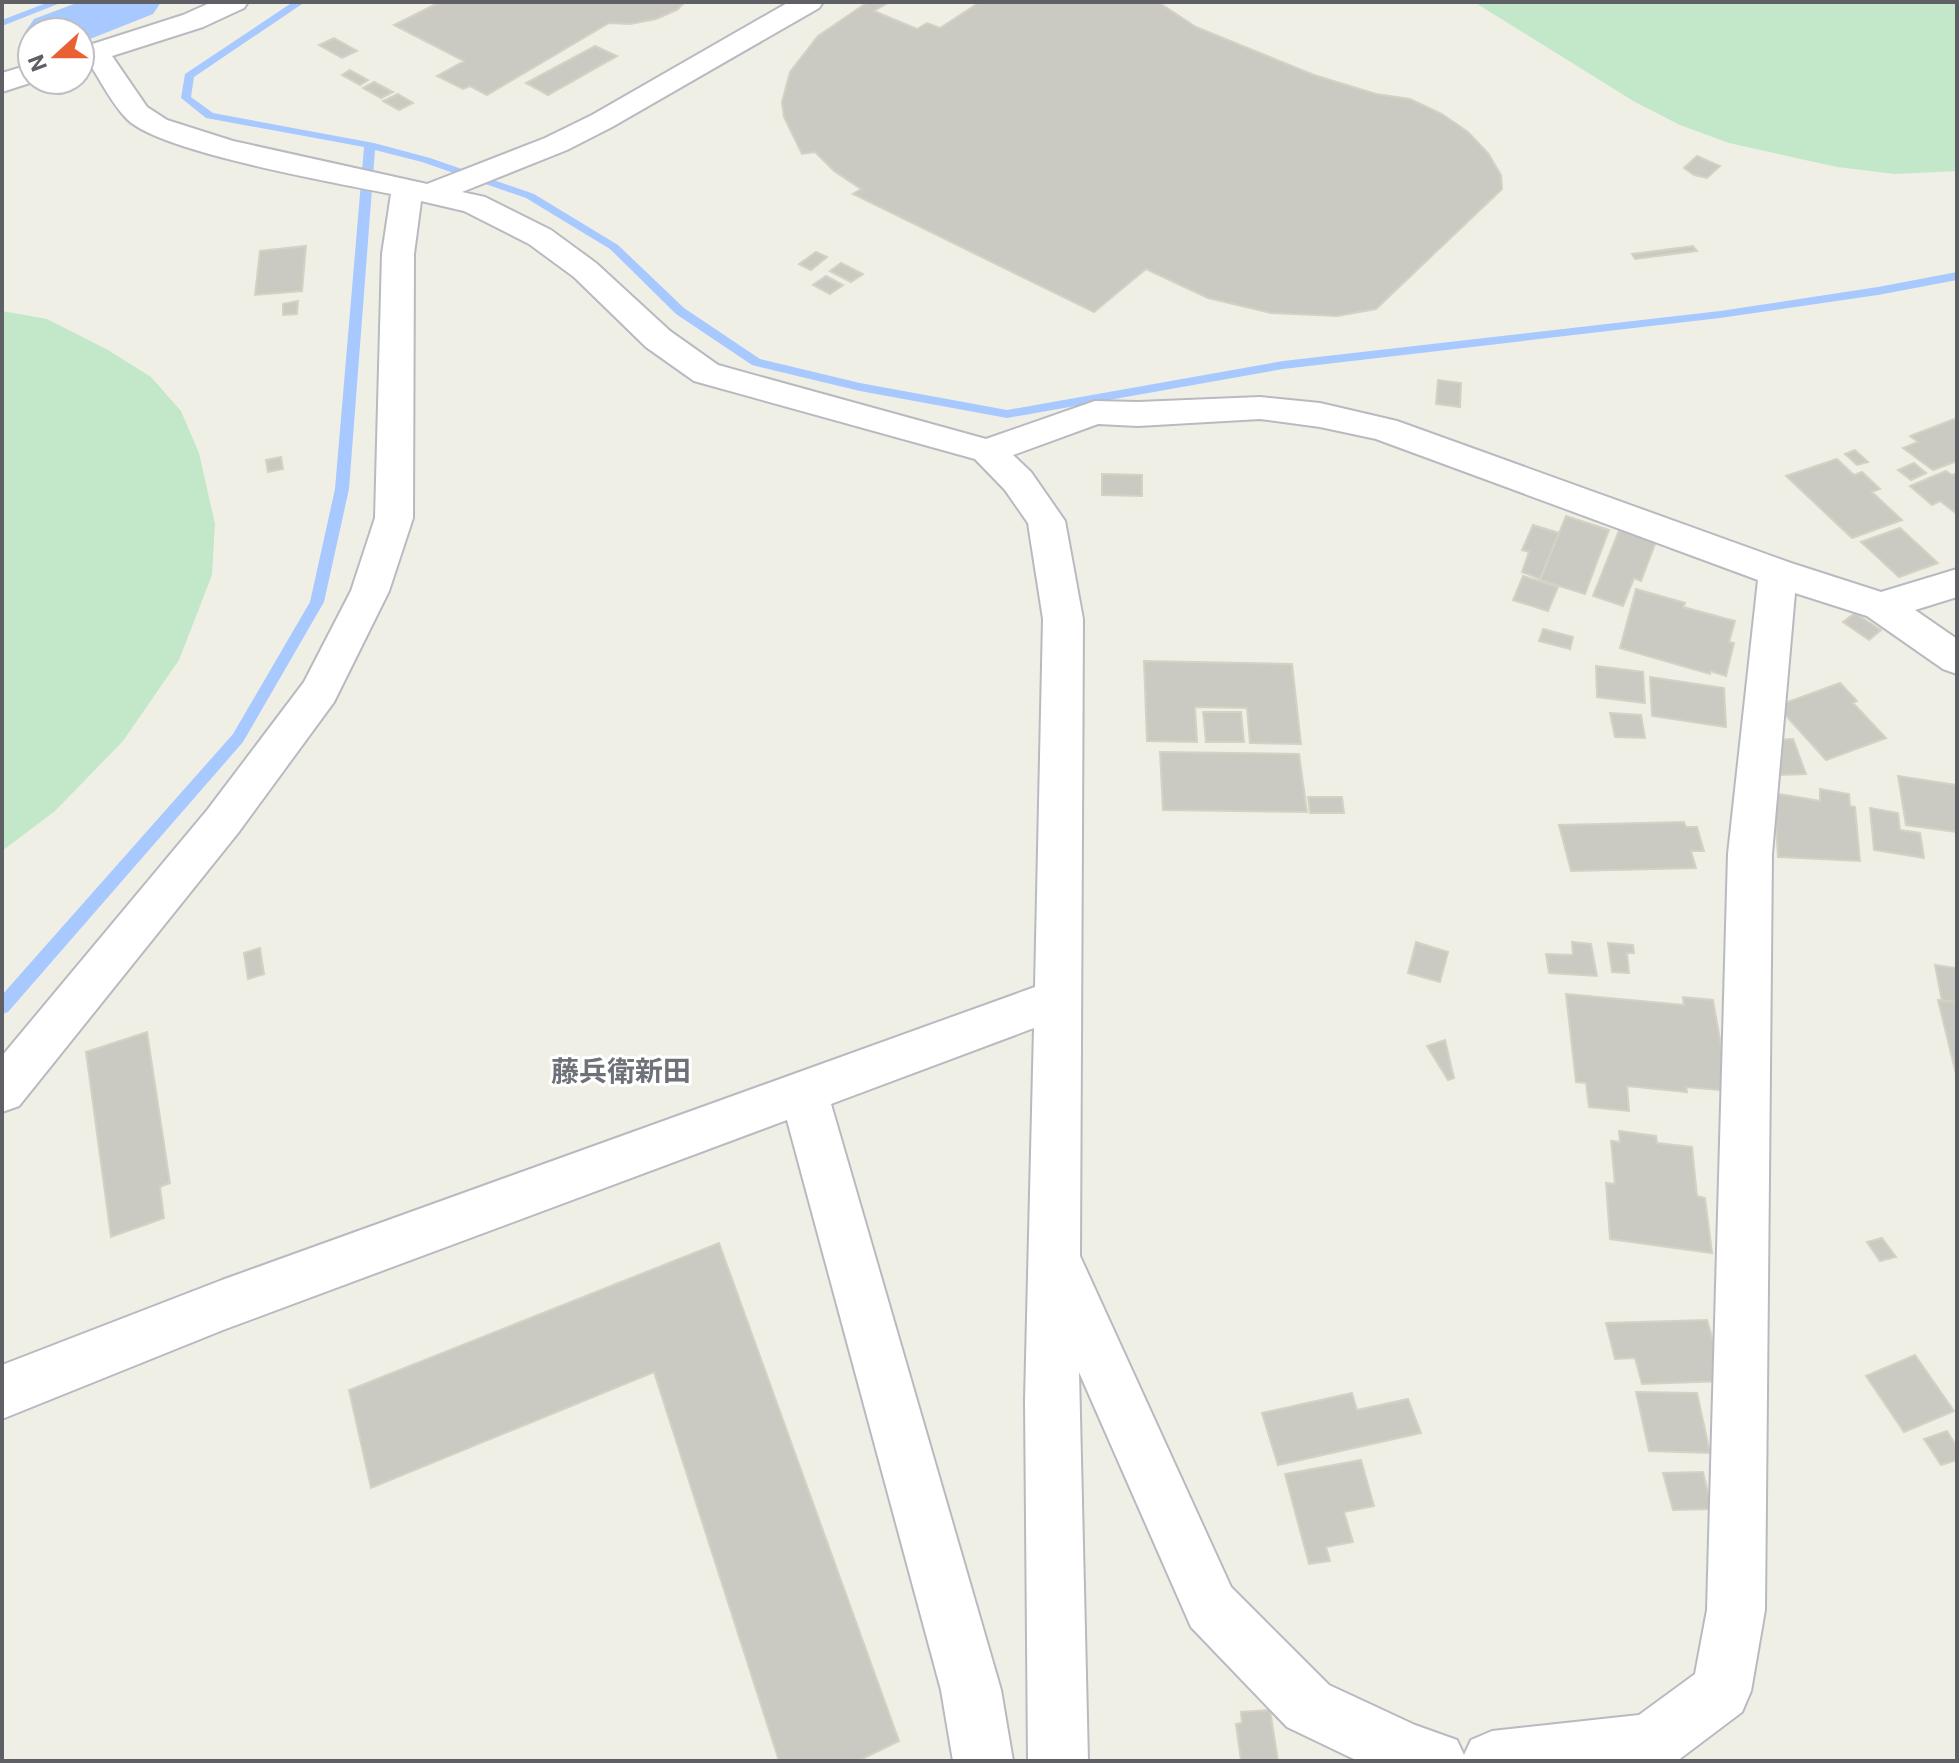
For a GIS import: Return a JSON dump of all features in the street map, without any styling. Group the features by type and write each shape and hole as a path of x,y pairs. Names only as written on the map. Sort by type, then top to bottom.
{"street":[{"path":"96,51 193,21 234,2"},
{"path":"2,1091 223,821 320,691 370,591 394,518 398,254 431,188 501,166 602,121 809,2"},
{"path":"96,65 137,113 156,126 225,148 431,188 474,204 540,237 585,270 658,339 706,373 1001,446 1095,412 1138,414 1260,408 1320,415 1384,429 1778,573 1881,606 1957,659"},
{"path":"1001,446 1018,481 1046,521 1063,619 1052,1400 1058,1761"},
{"path":"1492,1761 1650,1744 1721,1691 1736,1610 1750,854 1778,573"},
{"path":"1881,606 1957,583"},
{"path":"2,1392 222,1305 1058,999"},
{"path":"803,1091 971,1690 983,1761"},
{"path":"1056,1260 1211,1607 1308,1706 1409,1754 1436,1761"}],"green space":[{"path":"1474,2 1957,2 1957,171 1895,174 1837,167 1729,143 1680,125 1635,102"},
{"path":"2,311 47,319 108,350 151,377 181,411 199,453 215,524 212,575 179,660 123,741 55,811 2,851"}],"building":[{"path":"440,2 685,2 677,10 656,19 630,24 609,23 487,95 470,86 463,89 437,76 464,61 394,25"},
{"path":"868,2 889,2 874,11 917,29 927,23 940,28 980,2 1158,2 1196,27 1314,75 1376,94 1410,99 1442,114 1468,132 1488,153 1501,175 1502,189 1376,309 1337,316 1271,313 1208,298 1146,269 1094,312 853,194 861,189 834,171 815,152 802,154 784,117 782,102 790,72 818,36"},
{"path":"334,38 357,51 342,58 319,45"},
{"path":"595,46 617,56 548,95 526,83"},
{"path":"350,70 368,80 360,85 342,75"},
{"path":"374,82 393,92 381,98 363,88"},
{"path":"398,94 413,103 399,110 383,101"},
{"path":"1697,156 1720,166 1707,178 1694,175 1684,168"},
{"path":"306,246 302,291 255,295 260,251"},
{"path":"1693,246 1697,251 1635,259 1632,254"},
{"path":"816,252 827,257 811,270 799,264"},
{"path":"841,263 863,274 851,282 830,271"},
{"path":"826,276 843,285 830,294 813,285"},
{"path":"298,301 297,314 283,315 283,304"},
{"path":"1438,380 1461,383 1460,407 1436,404"},
{"path":"1957,418 1957,461 1933,470 1903,448 1918,442 1910,436"},
{"path":"1855,450 1868,462 1857,465 1845,454"},
{"path":"281,457 283,469 268,472 266,460"},
{"path":"1837,459 1854,475 1862,472 1880,489 1872,492 1902,520 1852,538 1786,476"},
{"path":"1914,463 1926,473 1911,480 1898,470"},
{"path":"1946,471 1952,475 1957,473 1957,514 1940,501 1932,505 1910,486"},
{"path":"1102,474 1142,475 1142,496 1102,495"},
{"path":"1566,516 1609,530 1585,594 1540,580"},
{"path":"1533,525 1559,533 1540,579 1522,572 1529,552 1522,550"},
{"path":"1620,528 1657,539 1641,581 1634,578 1623,606 1593,596"},
{"path":"1900,528 1938,563 1899,577 1861,542"},
{"path":"1523,576 1558,587 1548,611 1513,600"},
{"path":"1636,589 1685,603 1683,607 1735,621 1729,642 1734,643 1726,676 1620,648"},
{"path":"1855,613 1881,630 1869,640 1843,622"},
{"path":"1543,629 1573,637 1570,649 1539,641"},
{"path":"1144,661 1292,664 1301,744 1250,743 1247,708 1195,707 1197,742 1147,741"},
{"path":"1596,666 1643,672 1645,703 1597,697"},
{"path":"1650,677 1724,688 1726,727 1652,716"},
{"path":"1840,683 1857,701 1853,703 1886,738 1826,760 1777,706"},
{"path":"1203,712 1241,712 1244,742 1206,742"},
{"path":"1610,713 1641,715 1645,738 1615,737"},
{"path":"1793,739 1806,774 1779,775 1771,740"},
{"path":"1160,752 1299,754 1307,812 1163,810"},
{"path":"1898,776 1957,785 1957,832 1906,825"},
{"path":"1820,789 1849,794 1850,806 1855,807 1860,861 1778,857 1774,793 1820,801"},
{"path":"1308,797 1342,797 1344,813 1310,813"},
{"path":"1870,808 1898,813 1900,830 1920,833 1924,858 1874,850"},
{"path":"1684,822 1686,827 1697,827 1704,851 1691,851 1696,868 1571,871 1559,825"},
{"path":"1416,942 1448,952 1440,982 1408,973"},
{"path":"1572,942 1591,944 1597,976 1549,973 1546,954 1573,955"},
{"path":"1608,943 1633,945 1634,953 1627,953 1629,973 1612,972"},
{"path":"260,948 264,974 248,979 244,953"},
{"path":"1935,965 1957,968 1957,1002 1942,1001"},
{"path":"1566,994 1684,1005 1683,997 1713,1000 1729,1091 1686,1087 1687,1092 1627,1086 1629,1111 1589,1107 1586,1083 1576,1082"},
{"path":"1938,1000 1957,1002 1957,1078 1955,1070"},
{"path":"147,1032 170,1183 160,1187 164,1218 111,1237 86,1052"},
{"path":"1445,1040 1454,1078 1448,1080 1427,1046"},
{"path":"1619,1131 1656,1136 1657,1143 1692,1147 1697,1196 1705,1198 1712,1253 1610,1239 1606,1183 1615,1184 1611,1141 1620,1142"},
{"path":"1882,1238 1896,1257 1880,1261 1867,1242"},
{"path":"719,1243 899,1741 858,1761 779,1761 654,1372 371,1488 349,1390"},
{"path":"1707,1320 1725,1381 1642,1384 1635,1358 1615,1359 1606,1323"},
{"path":"1915,1355 1954,1411 1904,1432 1866,1376"},
{"path":"1636,1392 1697,1393 1710,1453 1649,1451"},
{"path":"1352,1393 1357,1410 1408,1399 1421,1433 1278,1465 1262,1413"},
{"path":"1947,1431 1957,1447 1957,1460 1941,1465 1924,1439"},
{"path":"1361,1460 1374,1506 1344,1512 1353,1542 1326,1547 1330,1561 1309,1564 1285,1474"},
{"path":"1703,1472 1712,1509 1673,1510 1663,1473"},
{"path":"1270,1710 1278,1761 1241,1761 1236,1724 1242,1723 1241,1712"}],"waterway":[{"path":"2,23 58,2"},
{"path":"96,16 132,2"},
{"path":"300,2 189,76 186,98 210,116 370,145"},
{"path":"2,1007 238,738 317,602 342,489 370,145"},
{"path":"370,145 426,160 530,196 614,247 680,311 756,362 860,387 1007,414 1283,365 1720,315 1957,276"}],"district":[{"name":"藤兵衛新田","path":"621,1071"}]}
